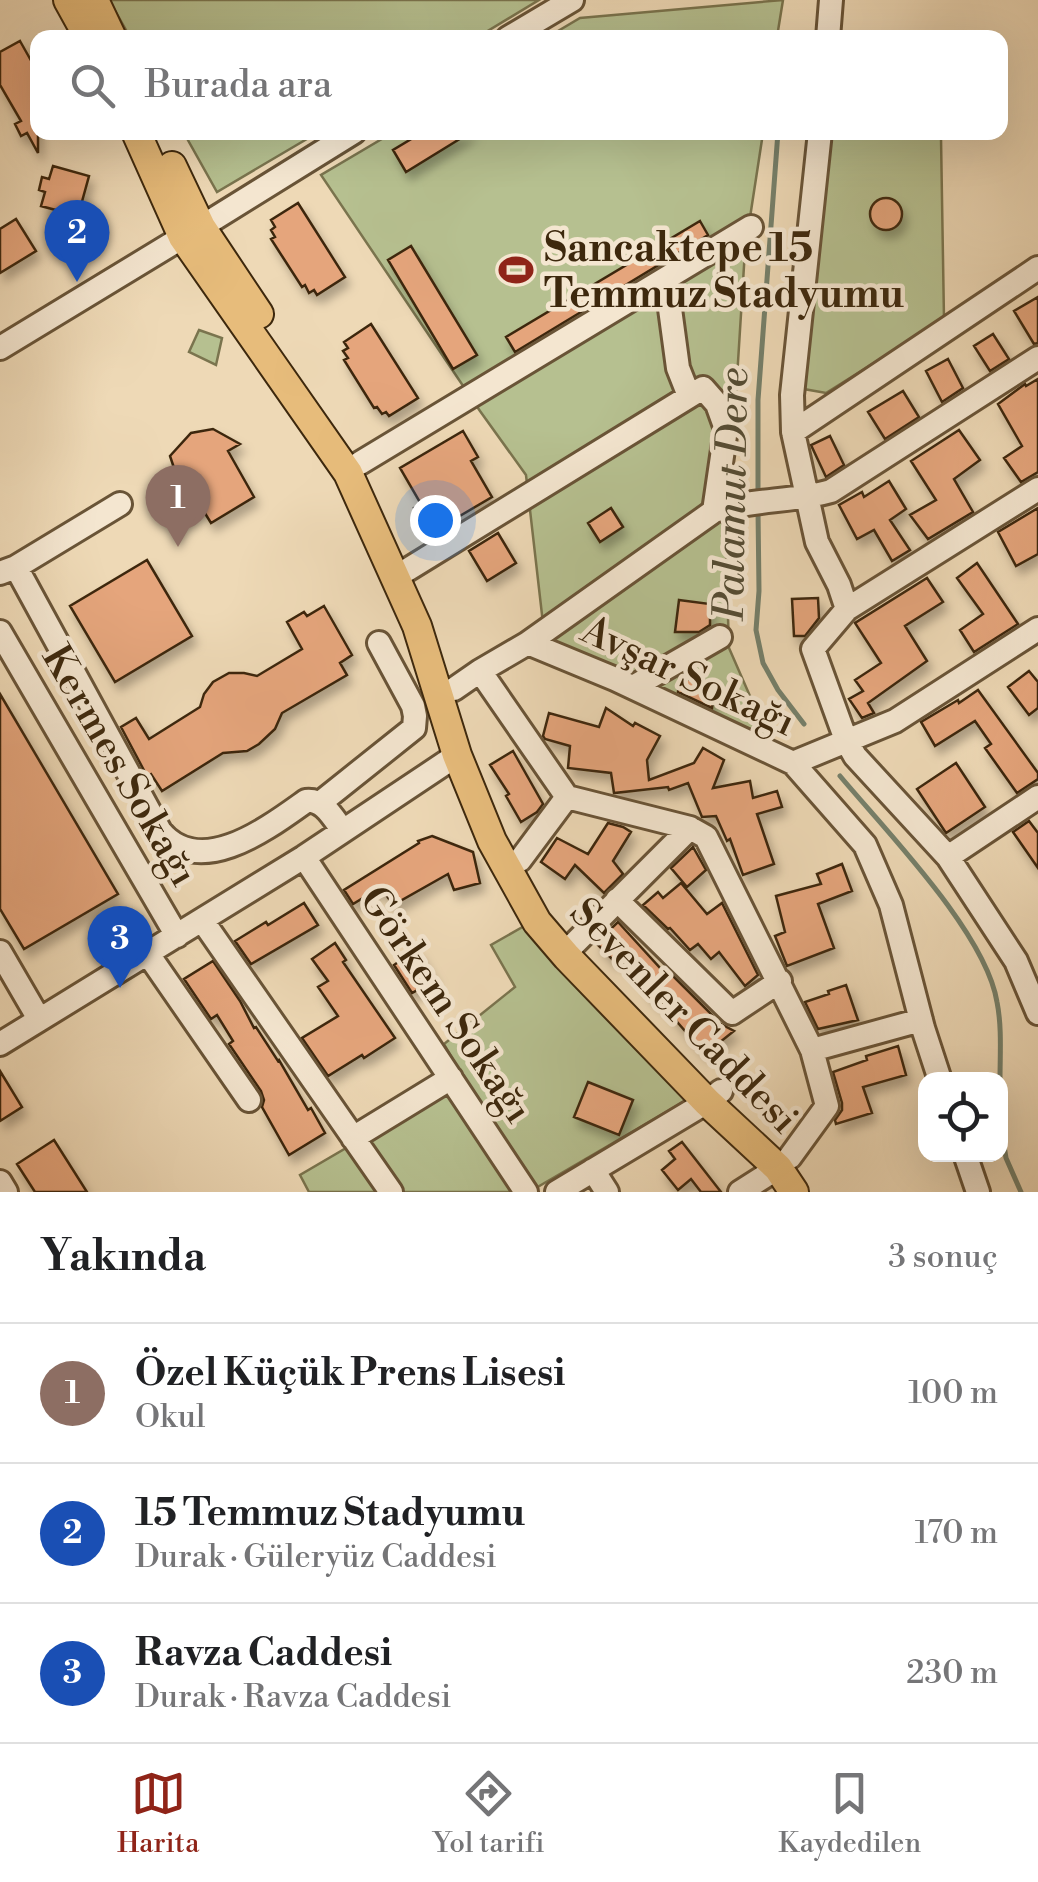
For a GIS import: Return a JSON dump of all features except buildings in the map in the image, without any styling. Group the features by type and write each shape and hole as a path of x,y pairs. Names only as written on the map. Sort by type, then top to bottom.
{"main road":[{"path":"68,0 85,30"},
{"path":"94,0 108,30"},
{"name":"Sevenler Caddesi","path":"140,140 192,232 348,473 417,626 465,752 492,841 537,922 567,958 784,1162 808,1192"},
{"name":"Sevenler Caddesi","path":"159,140 192,232 360,463 454,690 465,752 520,860 572,945 714,1097"},
{"name":"Sevenler Caddesi","path":"784,1162 794,1192"}],"street":[{"path":"521,30 572,0"},
{"path":"829,30 832,0"},
{"path":"0,348 341,140"},
{"path":"819,140 792,395 794,432 817,542 839,585 846,609"},
{"path":"360,463 752,228"},
{"path":"794,432 1038,268"},
{"path":"666,279 678,368 690,396"},
{"path":"528,643 714,512 807,498 831,490 1038,358"},
{"path":"407,570 702,388 717,404 726,429 714,512"},
{"path":"1038,489 846,609 813,649 855,756 948,857 1016,961 1038,1014"},
{"path":"120,504 8,570 160,832 186,849 218,851 267,829 306,801 320,803 343,832"},
{"path":"793,763 894,721 1038,629"},
{"name":"Kermes Sokağı","path":"0,632 177,936"},
{"path":"633,687 720,636"},
{"path":"320,803 416,723 413,706 379,643"},
{"name":"Avşar Sokağı","path":"454,690 528,643 633,687 793,763 865,845 891,905 937,1072"},
{"path":"480,670 566,796 690,828 706,837 780,981 812,1050 827,1106 784,1162 740,1192"},
{"path":"0,1044 304,858 465,752"},
{"path":"520,860 566,796"},
{"path":"948,857 1038,797"},
{"path":"572,945 690,828"},
{"name":"Görkem Sokağı","path":"304,858 526,1192"},
{"path":"617,900 732,1012 780,981"},
{"path":"202,920 391,1192"},
{"path":"0,952 39,1019"},
{"path":"148,954 249,1100"},
{"path":"812,1050 921,1020"},
{"path":"354,1138 451,1078"},
{"path":"557,1192 714,1097"},
{"path":"968,1162 978,1192"},
{"path":"593,1170 606,1192"},
{"path":"0,1182 6,1192"}],"green space":[{"path":"109,0 539,0 489,30 126,30"},
{"path":"783,0 778,30 560,30 580,18"},
{"path":"188,140 305,140 217,192"},
{"path":"380,140 762,140 745,250 726,554 729,648 770,742 545,641 526,475 321,175"},
{"path":"829,140 941,140 944,319 826,393 804,389 800,383"},
{"path":"199,330 222,338 216,365 189,352"},
{"path":"526,925 690,1098 529,1192 309,1192 300,1175 464,1079 444,1044 515,987 491,945"}],"waterway":[{"name":"Palamut Dere","path":"758,494 758,400 777,140"},
{"name":"Palamut Dere","path":"758,510 756,630 763,663 804,724"},
{"name":"Palamut Dere","path":"840,776 932,884 974,945 997,1002 1000,1072"},
{"name":"Palamut Dere","path":"1008,1162 1021,1192"}],"place":[{"name":"Sancaktepe 15 Temmuz Stadyumu","path":"516,270"},
{"name":"15 Temmuz Stadyumu","path":"77,282"},
{"name":"Özel Küçük Prens Lisesi","path":"178,547"},
{"name":"Ravza Caddesi","path":"120,988"}]}
